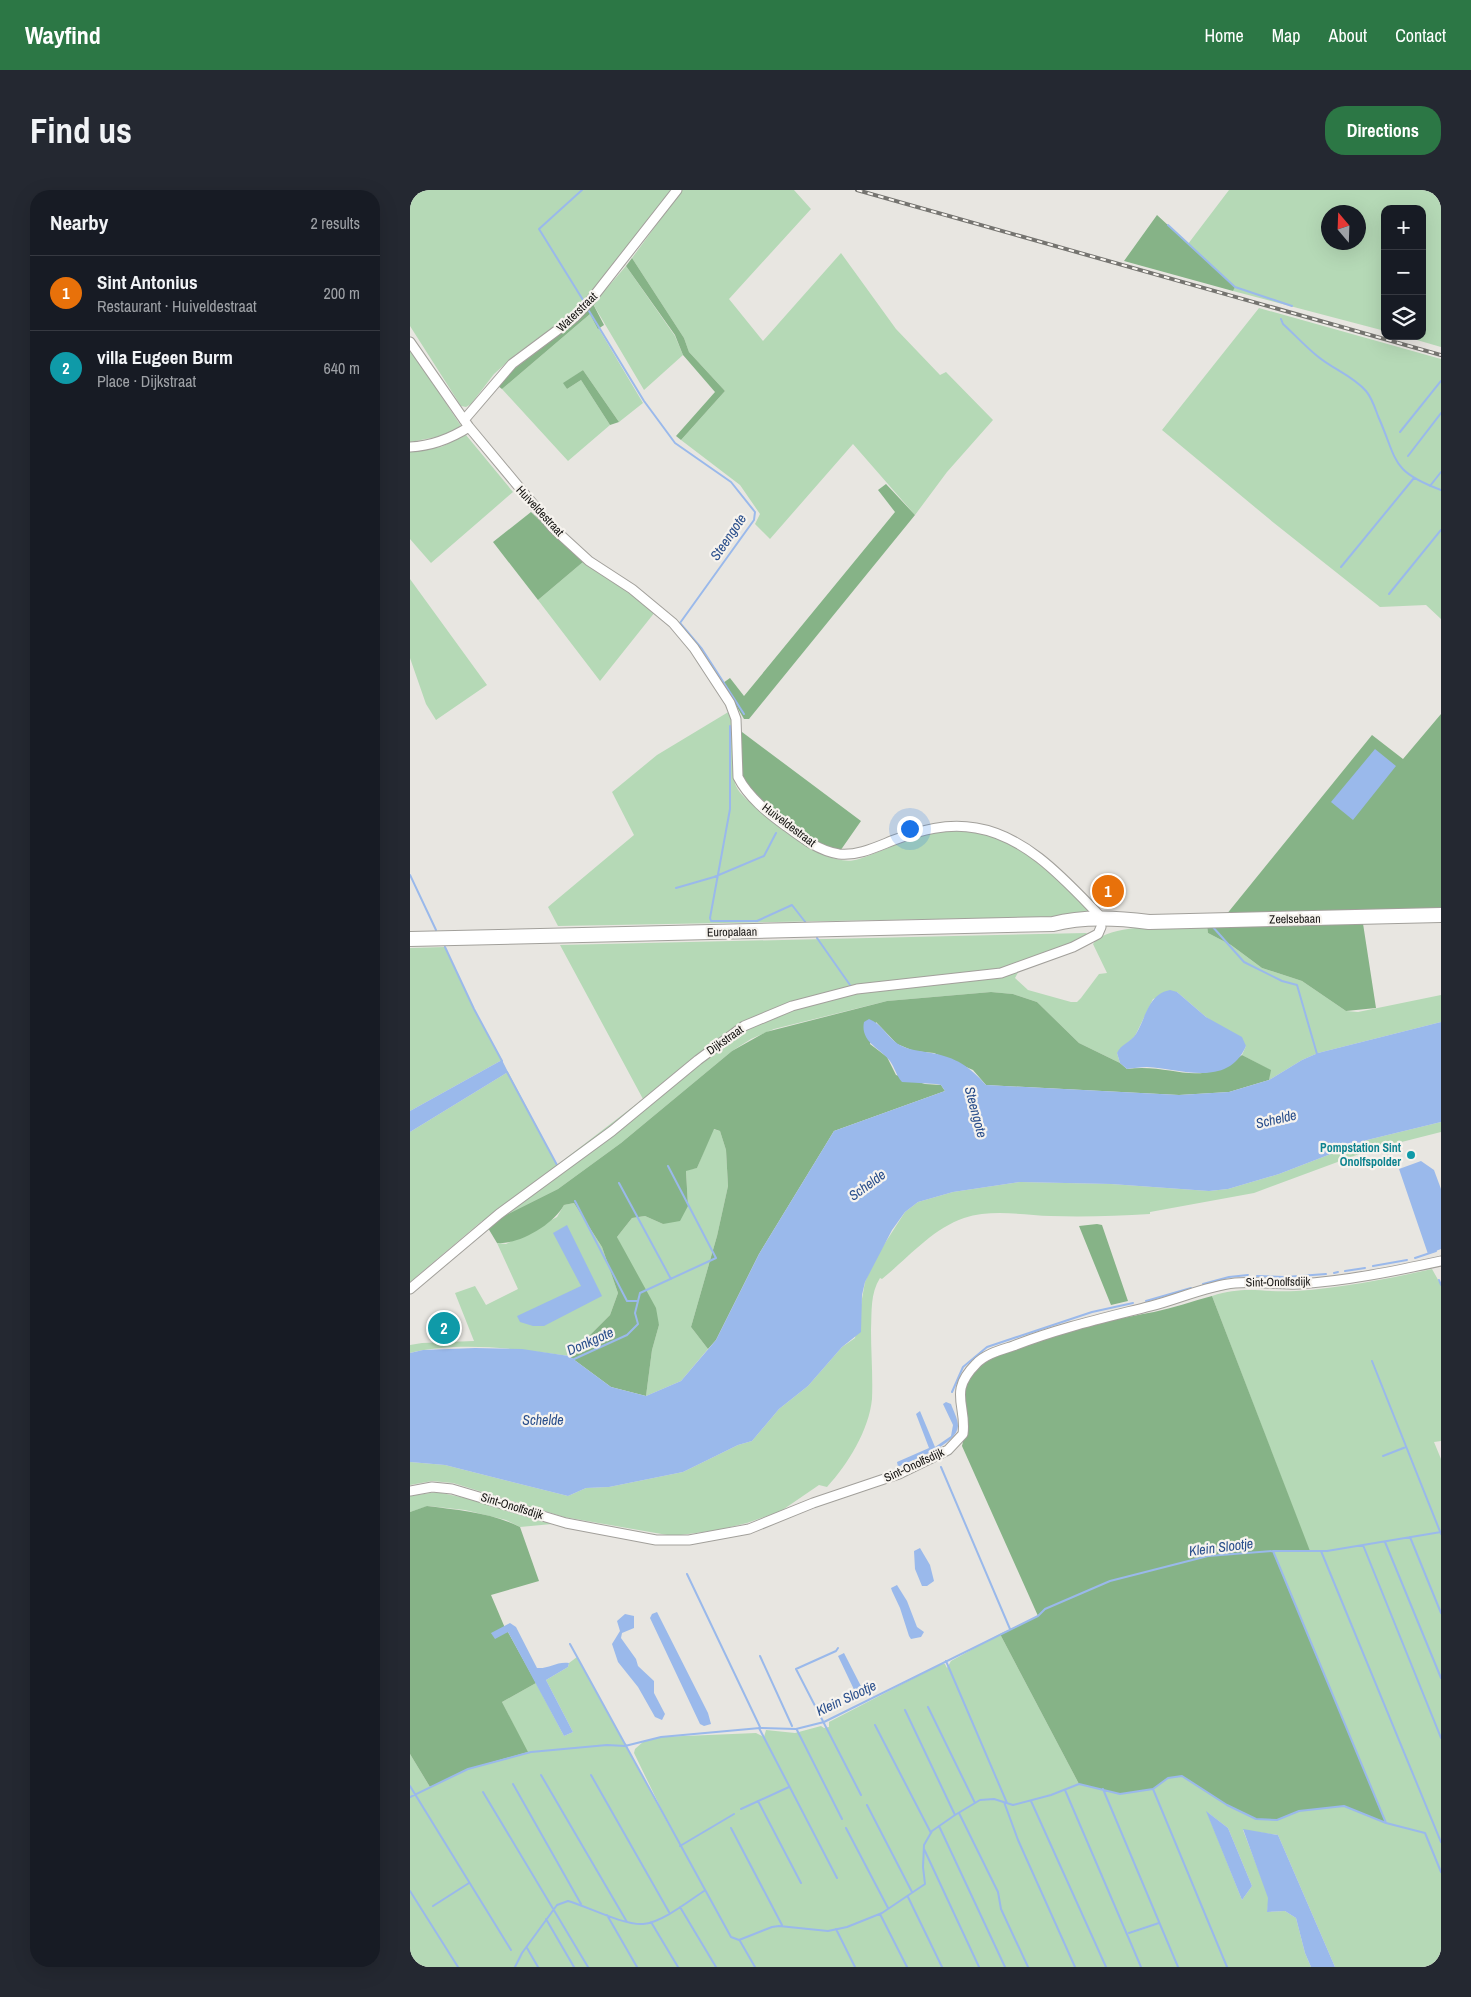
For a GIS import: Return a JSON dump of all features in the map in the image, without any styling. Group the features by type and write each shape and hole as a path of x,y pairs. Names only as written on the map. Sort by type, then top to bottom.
{"main road":[{"name":"Zeelsebaan","path":"1053,924 1101,923 1126,926 1149,922 1441,915"},
{"name":"Europalaan","path":"410,939 1053,924"}],"street":[{"name":"Waterstraat","path":"410,447 446,440 466,424 512,364 575,317 590,301 676,190"},
{"name":"Huiveldestraat","path":"410,342 466,424 553,528 589,561 632,589 673,623 694,648 730,703 736,719 738,777 742,786 772,815 804,840 838,854 865,851 929,828 954,825 978,828 1004,837 1054,869 1098,914 1101,923"},
{"name":"Dijkstraat","path":"410,1289 498,1214 612,1132 698,1060 744,1026 792,1006 857,989 1001,973 1073,947 1098,934 1101,923"},
{"name":"Sint-Onolfsdijk","path":"410,1491 432,1487 452,1489 566,1523 656,1540 681,1541 719,1536 749,1529 813,1503 899,1474 948,1450 963,1434 960,1394 972,1368 988,1355 1094,1319 1152,1306 1211,1287 1256,1282 1298,1284 1352,1278 1441,1261"}],"green space":[{"path":"410,190 672,190 589,296 567,317 515,355 494,374 471,404 466,407 461,406 410,326"},
{"path":"682,190 794,190 811,209 729,299 763,341 841,253 896,329 940,375 946,372 993,420 947,472 915,515 853,444 770,539 755,524 760,514 740,485 681,440 725,391 689,352 684,338 632,258"},
{"path":"1229,190 1441,190 1441,347 1417,340 1426,340 1426,205 1381,205 1381,330 1233,291 1234,287 1188,244"},
{"path":"1157,215 1235,287 1233,291 1124,261"},
{"path":"632,258 684,338 689,352 725,391 681,440 676,436 715,392 683,355 675,335 626,266"},
{"path":"626,266 675,336 683,355 644,390 593,304"},
{"path":"593,304 604,325 598,329 590,314 502,389 498,386 510,372 571,326"},
{"path":"1259,308 1441,359 1441,619 1426,605 1380,607 1274,523 1162,430"},
{"path":"590,314 643,403 619,422 583,370 564,383 567,389 581,380 610,425 568,461 502,389"},
{"path":"410,349 461,426 447,435 410,442"},
{"path":"583,370 619,422 610,425 581,380 567,389 563,383"},
{"path":"466,435 513,492 431,563 410,539 410,452 441,447"},
{"path":"886,484 915,515 749,719 744,719 723,683 730,678 744,696 895,512 878,490"},
{"path":"531,512 583,562 538,600 493,542"},
{"path":"583,562 655,612 600,681 538,600"},
{"path":"410,579 487,685 436,720 426,704 410,658"},
{"path":"730,711 734,780 736,786 745,798 766,816 819,853 847,861 859,859 931,833 960,829 976,831 993,836 1024,852 1077,899 1089,911 1088,914 1047,917 558,926 548,907 634,835 612,792 657,755"},
{"path":"1441,714 1441,909 1226,915 1372,735 1403,759"},
{"path":"738,729 861,821 838,854 804,840 742,786"},
{"path":"1362,917 1376,1008 1346,1011 1302,981 1262,968 1231,945 1208,933 1207,926"},
{"path":"1207,926 1208,933 1231,945 1262,968 1302,981 1346,1011 1358,1012 1441,995 1441,1022 1318,1053 1302,1060 1269,1080 1270,1070 1242,1055 1246,1046 1206,1017 1177,992 1153,999 1135,1036 1117,1053 1120,1063 1079,1043 1037,1002 1013,994 991,992 887,1001 774,1029 751,1039 732,1051 621,1143 558,1189 486,1225 482,1221 410,1282 410,1132 508,1072 557,1165 643,1099 560,945 1086,933 1088,935 1021,967 1015,978 1028,990 1077,1002 1099,974 1107,973 1093,944 1101,937 1113,932 1146,927"},
{"path":"445,947 474,1009 502,1060 410,1111 410,948"},
{"path":"991,992 1013,994 1037,1002 1079,1043 1120,1063 1127,1069 1144,1068 1199,1073 1212,1071 1242,1055 1271,1070 1269,1080 1229,1092 1179,1095 986,1085 973,1070 934,1053 914,1051 897,1044 876,1022 870,1044 887,1057 896,1075 925,1084 941,1085 945,1091 834,1131 759,1254 716,1340 708,1349 691,1327 717,1236 728,1186 726,1150 720,1131 714,1129 697,1168 686,1171 688,1206 680,1221 663,1224 645,1216 632,1218 617,1237 656,1308 659,1325 652,1350 646,1396 611,1387 569,1356 610,1315 618,1293 602,1247 574,1203 564,1205 544,1226 515,1241 497,1243 488,1228 500,1218 558,1189 621,1143 732,1051 766,1032 887,1001"},
{"path":"1441,1122 1441,1132 1370,1150 1254,1193 1150,1212 1150,1214 1051,1216 1007,1213 975,1215 941,1229 882,1279 880,1278 877,1284 873,1296 871,1330 872,1399 867,1423 850,1457 827,1487 819,1485 781,1511 747,1523 718,1530 673,1536 564,1517 453,1483 432,1481 410,1485 410,1462 445,1465 568,1496 586,1488 609,1487 683,1472 738,1445 752,1441 779,1409 808,1386 842,1347 855,1338 865,1282 876,1257 905,1212 918,1202 953,1192 1020,1182 1111,1184 1209,1191 1228,1189 1279,1174 1367,1140"},
{"path":"713,1129 720,1131 726,1150 728,1186 717,1236 691,1327 708,1349 681,1381 646,1396 652,1350 659,1325 617,1237 632,1218 645,1216 663,1224 688,1206 686,1170 697,1168"},
{"path":"574,1203 602,1247 618,1293 610,1315 569,1356 490,1347 449,1347 410,1353 410,1345 474,1341 455,1293 475,1286 486,1305 518,1289 497,1243 506,1244 557,1217 564,1205"},
{"path":"1102,1225 1128,1301 1111,1305 1079,1226"},
{"path":"1432,1269 1441,1285 1441,1441 1434,1442 1441,1459 1441,1967 1335,1967 1278,1835 1243,1830 1269,1898 1267,1912 1285,1911 1296,1918 1305,1953 1311,1967 410,1967 410,1754 430,1787 468,1769 527,1752 502,1702 536,1683 564,1736 573,1732 546,1680 568,1667 569,1663 577,1657 672,1831 634,1753 635,1749 644,1741 661,1737 756,1733 764,1737 766,1730 795,1733 821,1726 824,1728 829,1727 829,1722 941,1664 945,1664 947,1668 951,1661 1000,1634 1079,1784 1120,1794 1153,1789 1168,1778 1182,1776 1227,1805 1256,1819 1277,1820 1299,1811 1344,1806 1386,1823 1273,1551 1309,1550 1212,1296 1245,1290 1296,1291 1330,1288","holes":["1207,1812 1228,1828 1252,1886 1242,1900"]},
{"path":"1212,1296 1310,1551 1273,1552 1386,1823 1344,1806 1299,1811 1277,1820 1256,1819 1227,1805 1182,1776 1168,1778 1153,1789 1120,1794 1079,1784 1000,1634 1038,1616 962,1446 964,1438 963,1404 969,1379 981,1366 1025,1343 1053,1334 1161,1310"},
{"path":"437,1492 493,1504 552,1524 520,1527 506,1520 465,1510 428,1506 410,1512 410,1496"},
{"path":"427,1506 487,1515 520,1527 539,1581 491,1595 505,1628 491,1634 508,1632 536,1683 502,1702 528,1752 468,1769 430,1787 410,1754 410,1512"}],"water":[{"path":"1375,749 1396,766 1353,820 1331,802"},
{"path":"1170,990 1177,992 1206,1017 1242,1037 1246,1046 1238,1059 1228,1067 1216,1072 1202,1073 1147,1067 1127,1069 1120,1063 1117,1053 1136,1034 1152,1001 1163,992"},
{"name":"Schelde","path":"869,1019 874,1021 898,1044 910,1049 955,1060 968,1068 986,1085 1179,1095 1229,1092 1269,1080 1302,1060 1318,1053 1441,1022 1441,1122 1367,1140 1279,1174 1228,1189 1209,1191 1111,1184 1020,1182 953,1192 918,1202 905,1212 892,1230 865,1282 862,1295 861,1332 842,1347 808,1386 779,1409 752,1441 738,1445 683,1472 609,1487 586,1488 568,1496 445,1465 410,1462 410,1353 423,1350 475,1348 522,1349 569,1356 611,1387 646,1396 681,1381 716,1340 759,1254 834,1131 945,1091 941,1085 902,1082 890,1061 865,1035 864,1022"},
{"path":"502,1060 508,1072 410,1132 410,1111"},
{"path":"1421,1161 1434,1170 1441,1189 1441,1249 1428,1254 1399,1169"},
{"path":"567,1225 602,1296 544,1326 533,1326 520,1322 517,1316 581,1286 553,1233"},
{"path":"946,1402 951,1404 956,1418 958,1426 956,1433 933,1451 898,1467 897,1462 929,1448 916,1414 920,1411 935,1447 951,1436 953,1425 943,1404"},
{"path":"920,1548 930,1565 934,1581 927,1586 922,1586 915,1569 914,1551"},
{"path":"897,1585 907,1601 917,1627 924,1632 921,1637 911,1639 909,1636 891,1588"},
{"path":"657,1612 708,1713 711,1724 704,1726 700,1724 650,1618 652,1614"},
{"path":"625,1614 634,1616 634,1628 622,1633 621,1638 636,1659 638,1666 654,1681 654,1693 665,1714 662,1720 655,1717 638,1687 618,1662 612,1644 620,1631 617,1621"},
{"path":"510,1623 516,1627 537,1668 569,1663 568,1667 546,1680 573,1732 564,1736 508,1632 495,1639 491,1633"},
{"path":"844,1653 865,1694 858,1698 838,1656"},
{"path":"1206,1811 1228,1828 1252,1886 1242,1900"},
{"path":"1243,1829 1278,1835 1335,1967 1311,1967 1305,1953 1296,1918 1285,1911 1267,1912 1268,1898"}],"waterway":[{"name":"Steengote","path":"582,190 539,229 583,300"},
{"path":"1168,225 1235,287 1292,306"},
{"name":"Steengote","path":"589,311 644,401 675,443 731,482 755,512 754,520 680,623 702,649 744,714"},
{"path":"1281,319 1283,324 1316,355 1355,381 1366,391 1373,403 1393,454 1404,470 1412,477 1441,490"},
{"path":"1400,432 1441,381"},
{"path":"1408,456 1441,413"},
{"path":"1430,486 1441,472"},
{"path":"1341,567 1414,478"},
{"path":"1389,594 1441,530"},
{"name":"Steengote","path":"730,726 730,809 711,921 757,921 792,905 806,923"},
{"path":"676,888 714,877 764,856 776,833"},
{"name":"Donkgote","path":"410,875 436,930"},
{"path":"1212,926 1244,962 1282,981 1297,985 1317,1054"},
{"name":"Steengote","path":"817,938 850,985"},
{"name":"Donkgote","path":"445,947 474,1009 502,1061"},
{"name":"Donkgote","path":"507,1072 557,1165"},
{"path":"572,1360 627,1335 638,1324 635,1313 640,1293 716,1258 668,1166"},
{"path":"619,1183 671,1279"},
{"name":"Donkgote","path":"575,1201 627,1301 638,1301"},
{"path":"1415,1258 1436,1251"},
{"path":"1373,1266 1407,1260"},
{"path":"1345,1271 1365,1268"},
{"path":"1334,1273 1338,1272"},
{"path":"1257,1276 1285,1277 1326,1274"},
{"path":"1203,1284 1229,1277 1248,1275"},
{"path":"1439,1280 1441,1285"},
{"path":"1146,1301 1191,1288"},
{"path":"952,1392 963,1367 987,1347 1092,1312 1133,1303"},
{"path":"1372,1361 1441,1534"},
{"path":"1383,1456 1406,1447"},
{"path":"941,1467 1010,1629"},
{"name":"Klein Slootje","path":"410,1797 468,1769 531,1752 607,1745 625,1746 661,1737 760,1728 796,1729 824,1722 1038,1616 1045,1609 1110,1581 1208,1556 1273,1551 1327,1551 1441,1532"},
{"path":"1410,1537 1441,1613"},
{"path":"1385,1542 1441,1678"},
{"path":"1363,1545 1441,1738"},
{"name":"Klein Slootje","path":"1273,1551 1386,1823"},
{"path":"1321,1551 1441,1842"},
{"path":"687,1574 760,1727"},
{"path":"570,1644 731,1937 739,1940 779,1926 828,1931 847,1927 882,1913 925,1884 923,1867 924,1845 932,1831 955,1815 980,1800 994,1799 1013,1805 1051,1795 1079,1784 1120,1794 1153,1789 1168,1778 1182,1776 1227,1805 1256,1819 1277,1820 1299,1811 1344,1806 1386,1823 1425,1833 1441,1872"},
{"path":"838,1648 836,1651 796,1669 861,1795"},
{"path":"760,1656 792,1726"},
{"path":"946,1661 1007,1803"},
{"path":"928,1707 975,1803"},
{"path":"905,1710 955,1815"},
{"path":"875,1725 931,1833"},
{"path":"759,1728 837,1878"},
{"path":"797,1730 842,1819"},
{"path":"541,1775 627,1922"},
{"path":"591,1775 669,1912"},
{"path":"513,1784 581,1904"},
{"path":"410,1786 511,1950"},
{"path":"741,1809 789,1787"},
{"path":"1103,1789 1178,1967"},
{"path":"1153,1789 1227,1967"},
{"path":"1065,1790 1141,1967"},
{"path":"483,1792 588,1967"},
{"path":"758,1801 801,1883"},
{"path":"1031,1801 1106,1967"},
{"path":"1004,1802 1018,1840 1075,1967"},
{"path":"867,1805 912,1892"},
{"path":"959,1813 998,1892 1001,1909 1028,1967"},
{"path":"680,1846 734,1814"},
{"path":"939,1826 1005,1967"},
{"path":"731,1828 782,1925"},
{"path":"846,1828 888,1908"},
{"path":"924,1849 979,1967"},
{"path":"433,1906 469,1883"},
{"path":"410,1891 458,1967"},
{"path":"515,1967 522,1953 557,1905 568,1901 625,1922 643,1924 666,1916 704,1891"},
{"path":"908,1897 942,1967"},
{"path":"680,1907 716,1967"},
{"path":"880,1914 907,1967"},
{"path":"607,1915 637,1967"},
{"path":"546,1919 574,1967"},
{"path":"651,1922 678,1967"},
{"path":"1129,1933 1159,1923"},
{"path":"836,1929 855,1967"},
{"path":"740,1941 755,1967"},
{"path":"527,1948 538,1967"},
{"path":"410,1957 416,1967"}],"railway":[{"path":"857,190 1441,355"}],"place":[{"name":"Sint Antonius","path":"1108,891"},
{"name":"Pompstation Sint Onolfspolder","path":"1411,1155"},
{"name":"villa Eugeen Burm","path":"444,1328"}]}
